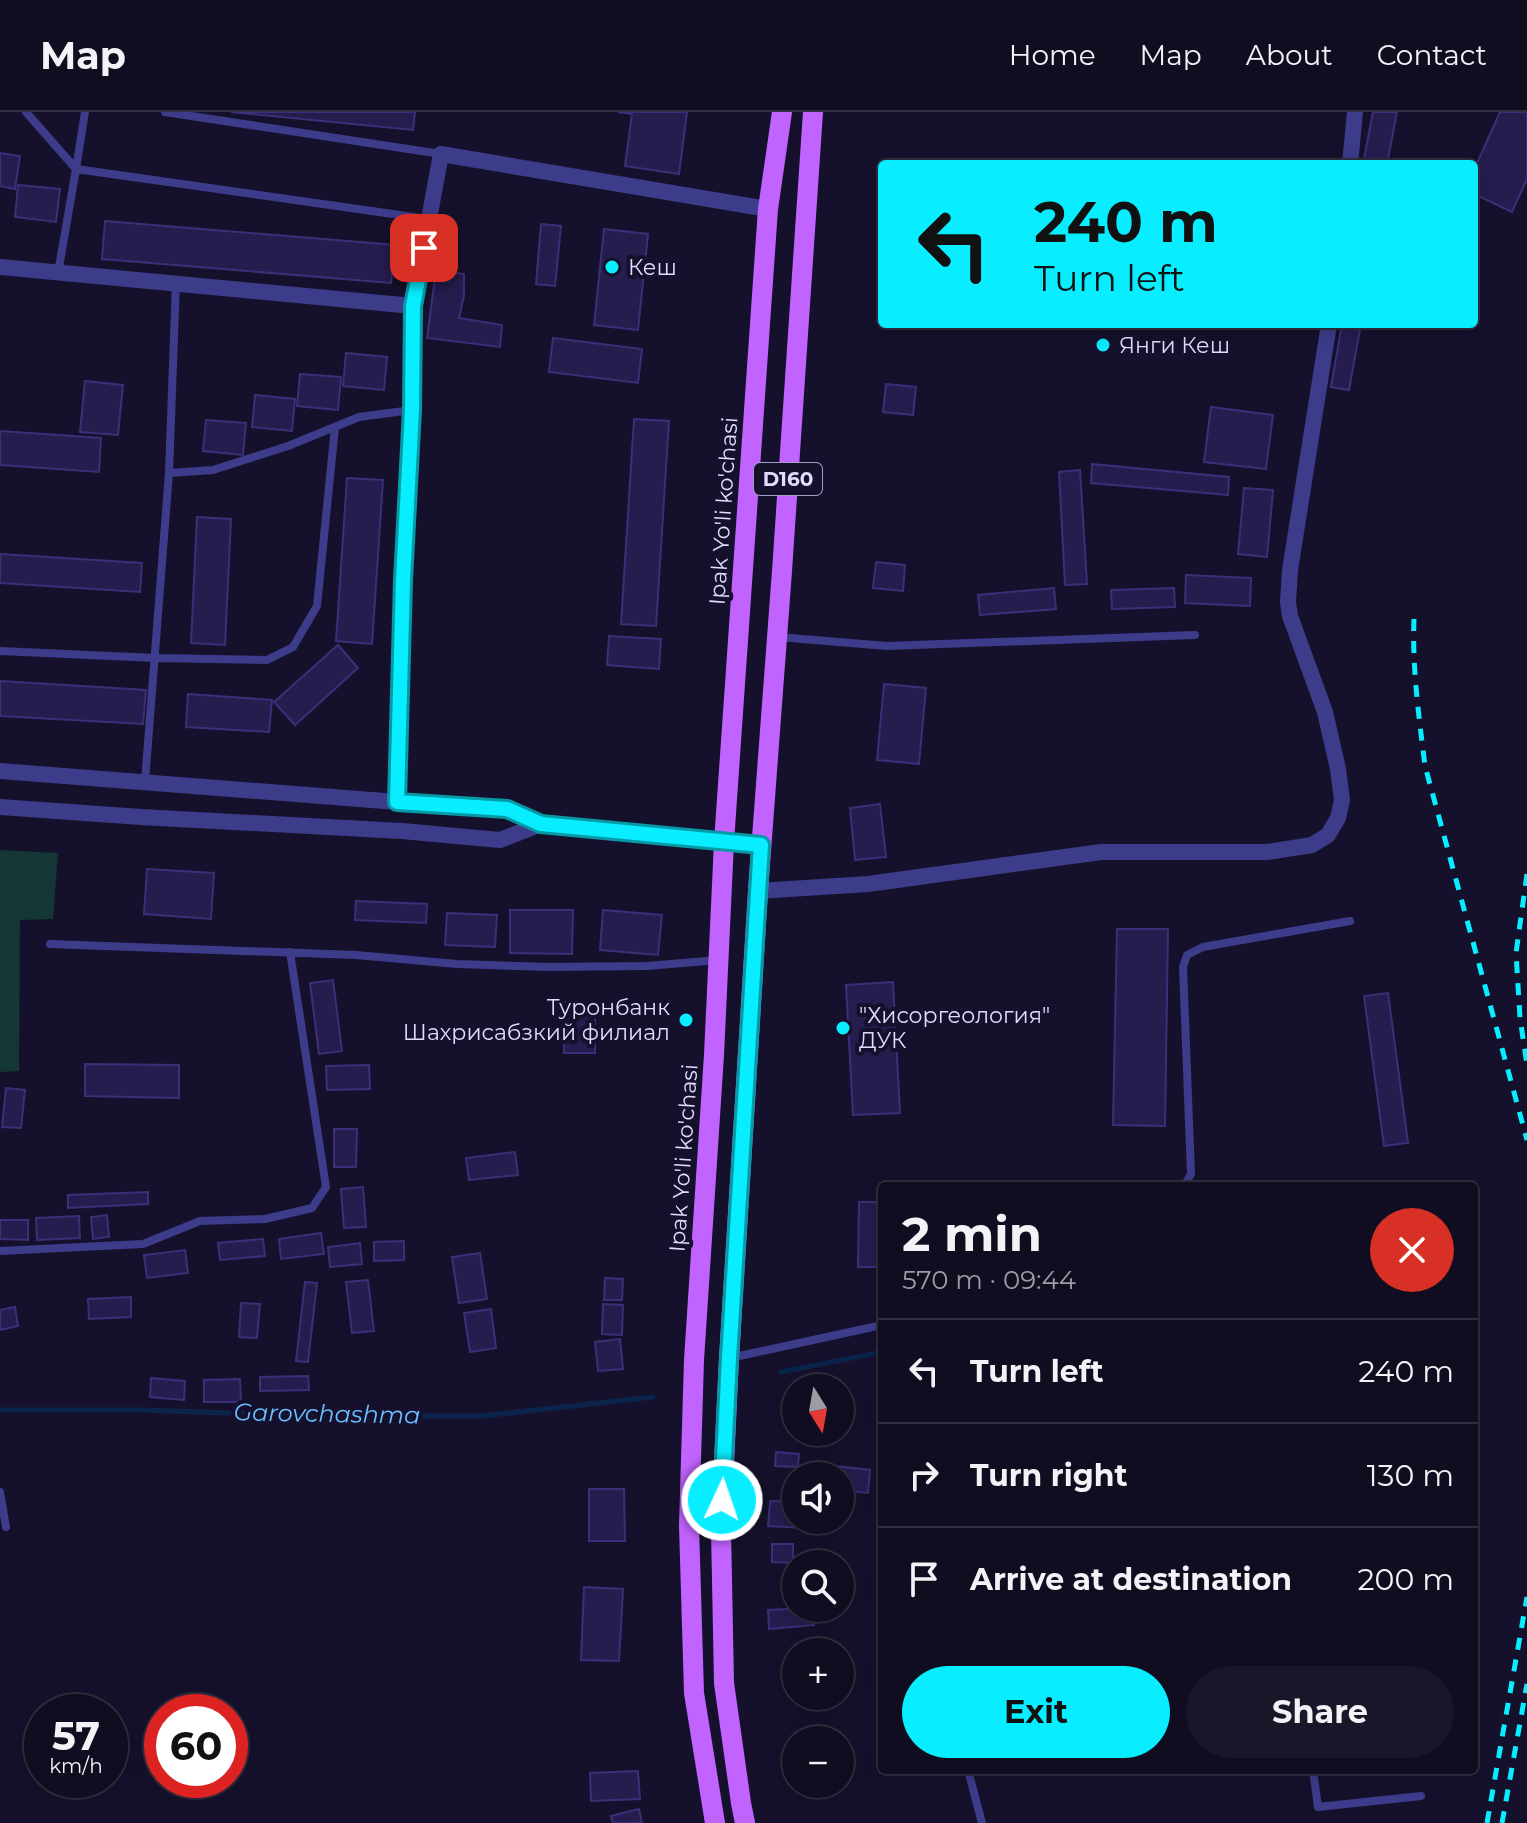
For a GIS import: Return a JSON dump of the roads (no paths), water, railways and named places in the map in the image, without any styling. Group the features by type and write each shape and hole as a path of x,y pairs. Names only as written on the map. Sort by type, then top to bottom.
{"main road":[{"name":"Ipak Yo'li ko'chasi","path":"715,1823 694,1693 689,1525 694,1360 724,842 768,209 782,112"},
{"name":"D160","path":"745,1823 724,1683 721,1529 758,891 813,112"}],"street":[{"path":"1350,160 1355,112"},
{"path":"0,267 413,306 441,154 768,209"},
{"path":"758,891 868,884 1101,852 1267,852 1312,845 1328,835 1338,818 1342,800 1338,769 1325,712 1290,616 1288,602 1290,570 1328,328"},
{"path":"0,771 507,809 541,824 761,845"},
{"path":"0,807 402,831 500,840 541,824"}],"lane":[{"path":"26,112 76,169 429,219"},
{"path":"58,273 85,112"},
{"path":"165,112 441,154"},
{"path":"145,781 169,473 176,283"},
{"path":"397,802 413,306"},
{"path":"169,473 213,470 288,446 359,417 412,410"},
{"path":"0,651 267,660 293,647 317,606 335,427"},
{"path":"777,637 887,646 1195,635"},
{"path":"1186,1182 1191,1174 1183,967 1187,955 1203,947 1350,921"},
{"path":"50,944 356,955 457,964 548,967 647,966 719,960"},
{"path":"0,1251 143,1244 200,1221 265,1219 312,1208 326,1187 290,952"},
{"path":"729,1358 878,1326"},
{"path":"0,1492 6,1527"},
{"path":"969,1774 982,1823"},
{"path":"1314,1774 1318,1807 1421,1796"}],"waterway":[{"name":"Garovchashma","path":"781,1372 878,1353"},
{"name":"Garovchashma","path":"0,1410 482,1416 653,1397"}],"railway":[{"path":"1414,619 1415,674 1425,766 1527,1140"},
{"path":"1527,874 1516,953 1527,1065"},
{"path":"1487,1823 1527,1597"},
{"path":"1502,1823 1527,1684"}],"place":[{"name":"Кеш","path":"612,267"},
{"name":"Янги Кеш","path":"1103,345"},
{"name":"Туронбанк Шахрисабзкий филиал","path":"686,1020"},
{"name":"\"Хисоргеология\" ДУК","path":"843,1028"}]}
